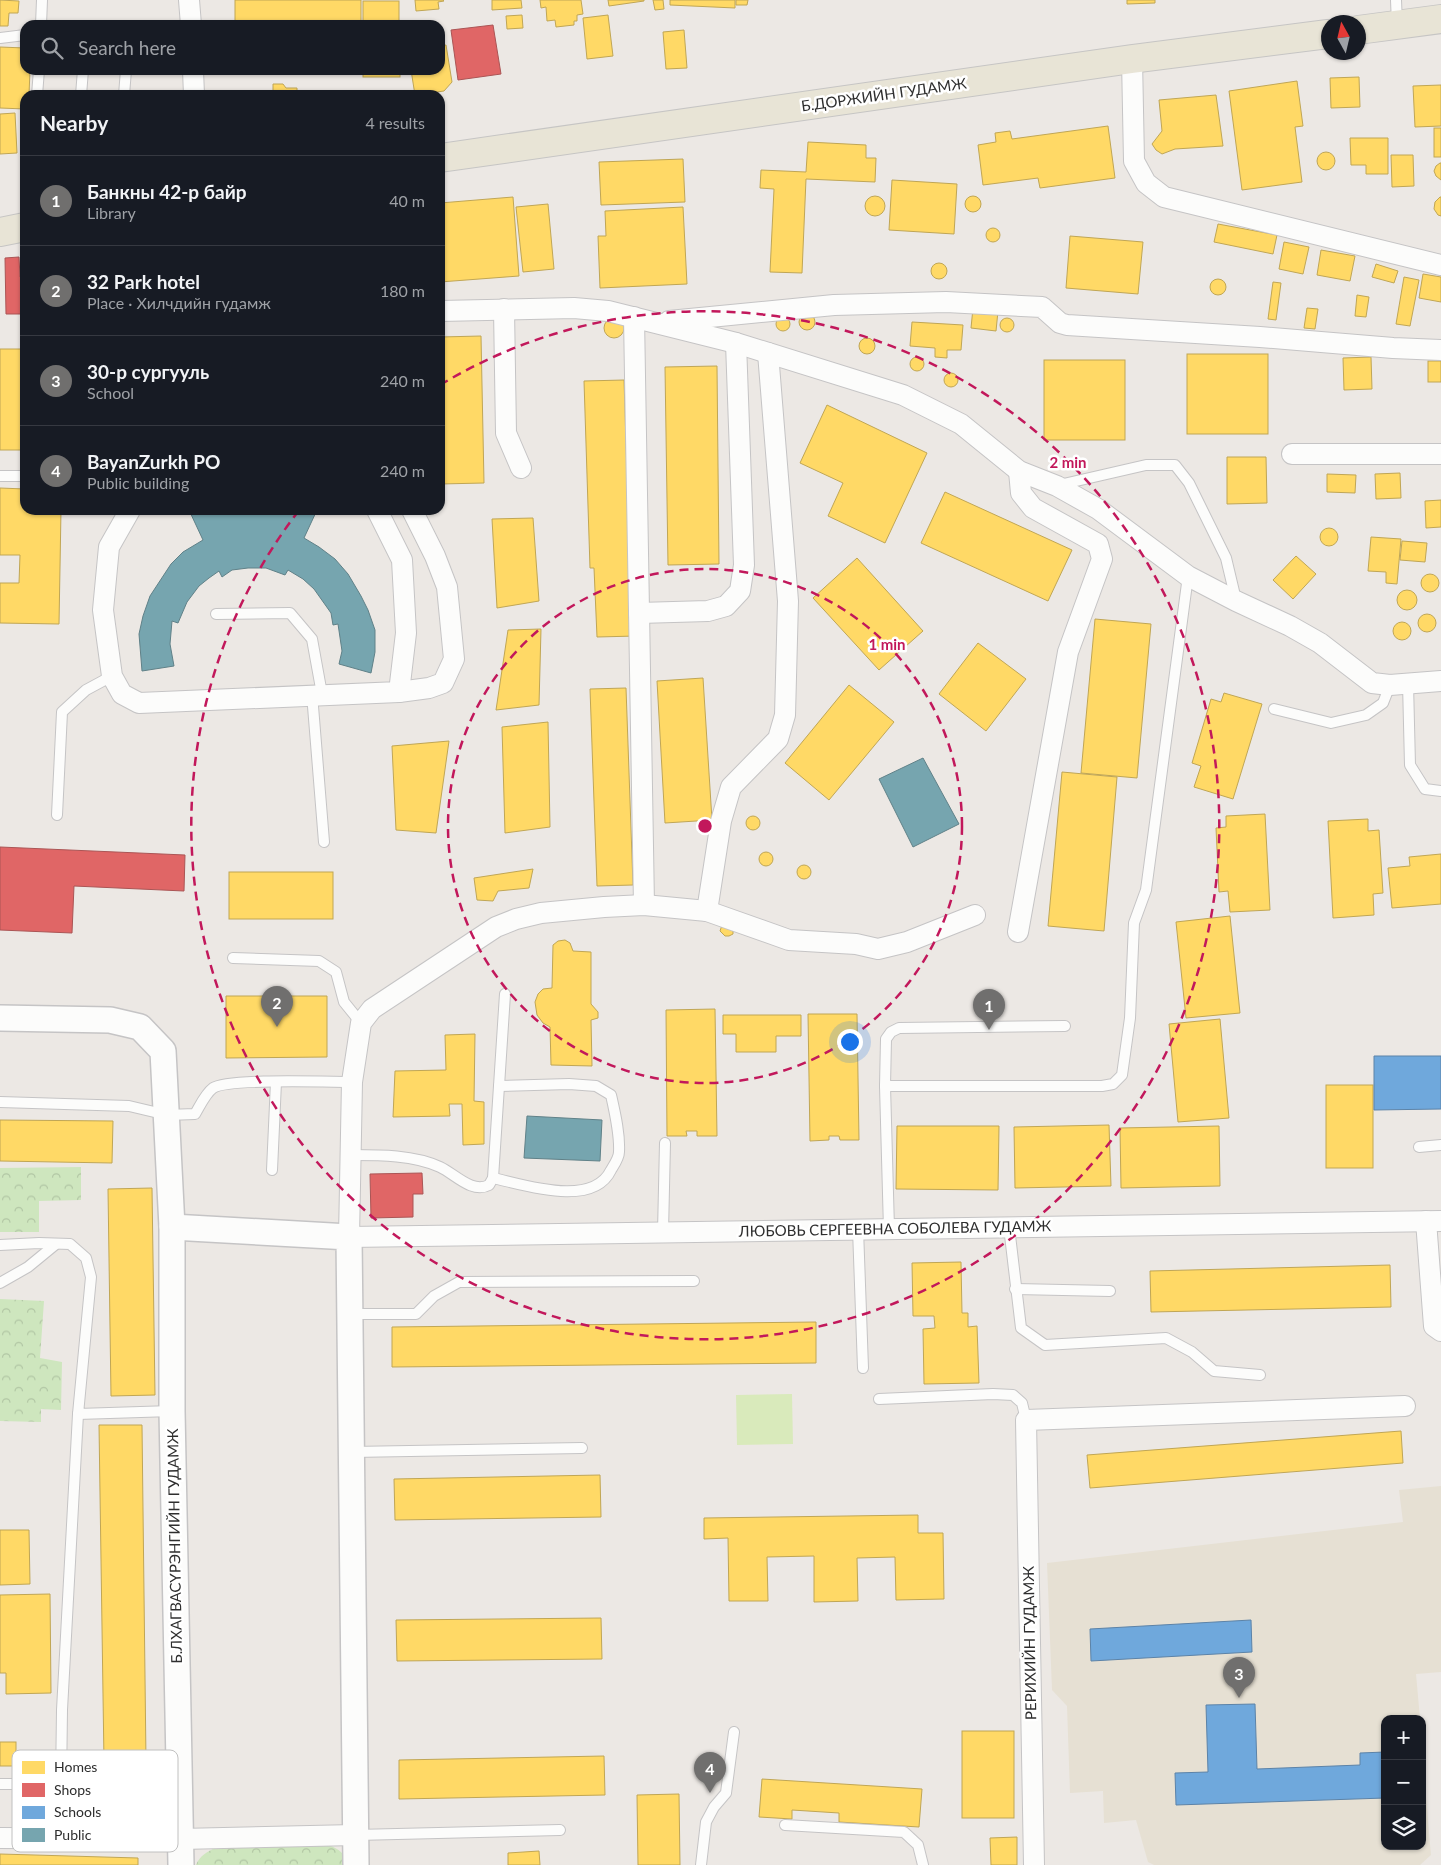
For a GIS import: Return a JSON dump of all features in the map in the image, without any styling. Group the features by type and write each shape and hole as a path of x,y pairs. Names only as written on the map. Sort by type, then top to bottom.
{"main road":[{"path":"1366,26 1397,12 1441,19"},
{"name":"Б.ДОРЖИЙН ГУДАМЖ","path":"445,157 1321,35"},
{"path":"0,232 20,228"}],"street":[{"path":"189,0 190,20"},
{"path":"1132,60 1134,160 1146,184 1164,197 1441,265"},
{"path":"193,75 194,90"},
{"path":"656,322 834,305 946,302 1042,307 1060,323 1067,326 1441,350"},
{"path":"445,311 574,308 608,311 736,343 903,395 961,424 1019,471 1057,486 1098,509 1188,576 1290,626 1320,643 1372,683 1399,684 1441,681"},
{"path":"504,309 506,433 520,468"},
{"path":"634,317 644,905"},
{"path":"639,613 708,611 726,606 740,591 744,565 736,343"},
{"path":"707,911 721,820 731,787 778,739 784,715 788,600 768,353"},
{"path":"1292,454 1441,454"},
{"path":"1018,932 1068,652 1102,559 1098,544 1033,508 1021,493 1019,471"},
{"path":"127,515 109,547 103,610 112,676 122,694 139,703 398,692 429,688 443,683 454,659 447,587 435,556 414,515"},
{"path":"380,515 402,560 406,633 398,692"},
{"path":"356,1865 349,1237 352,1082 361,1023 372,1009 496,927 516,919 541,913 644,905 707,911 789,940 856,944 878,948 907,942 975,915"},
{"name":"Б.ЛХАГВАСҮРЭНГИЙН ГУДАМЖ","path":"0,1018 110,1020 140,1028 163,1051 172,1227 172,1411 181,1865"},
{"path":"1434,1221 1434,1326 1441,1331"},
{"name":"ЛЮБОВЬ СЕРГЕЕВНА СОБОЛЕВА ГУДАМЖ","path":"349,1237 1434,1221"},
{"path":"172,1227 349,1237"},
{"path":"1026,1420 1405,1406"},
{"name":"РЕРИХИЙН ГУДАМЖ","path":"1026,1420 1034,1865"},
{"path":"178,1839 355,1835"}],"lane":[{"path":"41,20 42,0"},
{"path":"0,38 20,36"},
{"path":"37,90 39,75"},
{"path":"81,90 83,75"},
{"path":"124,90 126,75"},
{"path":"1057,486 1146,465 1175,465 1189,483 1226,558 1236,601"},
{"path":"0,476 20,476"},
{"path":"885,1086 1102,1086 1113,1084 1122,1075 1130,1018 1134,923 1146,890 1188,576"},
{"path":"216,614 290,613 312,639 317,694 324,842"},
{"path":"57,815 62,712 86,690 112,676"},
{"path":"1274,709 1331,722 1366,715 1384,703 1399,684"},
{"path":"1399,684 1410,765 1425,789 1441,791"},
{"path":"234,958 319,961 336,972 344,1002 361,1023"},
{"path":"352,1155 410,1158 440,1167 472,1186 480,1188 489,1185 493,1178 505,994"},
{"path":"889,1229 885,1086 886,1039 891,1032 899,1028 1065,1026"},
{"path":"272,1170 276,1082"},
{"path":"0,1102 129,1106 167,1115 195,1114 212,1089 224,1084 352,1082"},
{"path":"493,1178 566,1192 591,1189 608,1177 619,1154 616,1120 611,1095 596,1086 569,1084 499,1086"},
{"path":"663,1232 665,1143"},
{"path":"1419,1147 1441,1146"},
{"path":"1009,1227 1021,1328 1045,1345 1166,1338 1192,1352 1214,1371 1260,1375"},
{"path":"858,1230 863,1368"},
{"path":"0,1283 28,1268 56,1244"},
{"path":"0,1245 70,1244 86,1258 91,1277 78,1414 61,1750"},
{"path":"350,1314 416,1314 434,1296 459,1282 694,1281"},
{"path":"1015,1289 1110,1291"},
{"path":"880,1399 994,1394 1012,1395 1022,1402 1026,1420"},
{"path":"78,1414 172,1411"},
{"path":"351,1452 582,1448"},
{"path":"701,1865 706,1822 714,1807 726,1793 734,1732"},
{"path":"785,1825 904,1832 918,1845 923,1865"},
{"path":"355,1835 560,1830"}],"shaded area":[{"path":"1441,1486 1441,1672 1416,1674 1420,1715 1381,1715 1381,1850 1426,1850 1426,1797 1431,1855 1420,1865 1154,1865 1148,1862 1136,1820 1104,1823 1103,1791 1070,1793 1067,1706 1052,1690 1047,1563 1403,1522 1399,1490"}],"green space":[{"path":"81,1167 81,1200 39,1201 39,1232 0,1232 0,1168"},
{"path":"0,1299 44,1301 40,1358 62,1362 61,1410 41,1409 41,1422 0,1421"},
{"path":"792,1394 793,1444 737,1445 736,1395"},
{"path":"328,1845 341,1852 348,1865 196,1865 202,1856 217,1847"}],"building: Homes":[{"path":"0,0 19,1 18,13 9,13 8,26 0,26"},
{"path":"235,0 361,0 361,20 235,20"},
{"path":"415,0 444,1 438,2 439,9 416,11"},
{"path":"492,0 521,0 522,8 492,10"},
{"path":"540,0 581,0 583,14 577,15 577,21 574,21 574,25 556,27 555,20 547,21 546,7 541,8"},
{"path":"608,0 644,0 644,1 609,6"},
{"path":"653,0 663,0 664,9 655,10"},
{"path":"670,0 735,0 735,8 670,5"},
{"path":"736,0 748,0 747,5 736,5"},
{"path":"1127,0 1155,0 1155,3 1127,4"},
{"path":"363,1 399,1 399,20 363,20"},
{"path":"522,15 523,28 507,29 506,16"},
{"path":"608,15 613,56 587,59 583,18"},
{"path":"684,30 687,68 666,69 663,32"},
{"path":"445,45 452,82 445,90 414,90 412,75 445,75"},
{"path":"0,47 20,48 20,75 30,75 29,90 20,90 20,109 0,108"},
{"path":"363,75 400,75 400,77 363,77"},
{"path":"1359,77 1360,107 1331,108 1330,78"},
{"path":"1297,81 1303,126 1295,127 1302,182 1242,190 1229,91"},
{"path":"273,84 283,84 286,88 297,88 297,90 273,90"},
{"path":"1441,85 1441,126 1415,127 1413,86"},
{"path":"1216,95 1223,146 1175,149 1162,154 1156,150 1152,144 1162,131 1159,100"},
{"path":"15,113 17,153 0,154 0,114"},
{"path":"1108,126 1115,178 1040,188 1038,178 983,185 978,145 996,142 995,133 1010,131 1012,139"},
{"path":"1434,128 1441,128 1441,157 1434,157"},
{"path":"1350,138 1388,138 1388,174 1366,174 1366,165 1351,165"},
{"path":"808,142 866,145 866,158 876,158 875,182 806,179 802,273 770,272 774,189 760,188 761,170 806,172"},
{"path":"1322,152 1330,152 1335,157 1333,168 1322,170 1317,165 1317,157"},
{"path":"1391,155 1413,155 1414,186 1392,187"},
{"path":"683,159 685,202 601,205 599,162"},
{"path":"1441,163 1441,180 1434,171"},
{"path":"892,180 957,184 954,234 889,230"},
{"path":"875,196 882,199 885,206 882,213 875,216 868,213 865,206 868,199"},
{"path":"973,196 981,204 973,212 965,204"},
{"path":"513,197 519,276 445,282 445,203"},
{"path":"1440,197 1441,216 1434,209 1435,202"},
{"path":"548,204 554,269 523,272 516,207"},
{"path":"683,207 687,284 600,288 598,236 606,236 605,211"},
{"path":"1218,224 1277,235 1273,254 1214,242"},
{"path":"990,228 996,228 1000,235 996,242 990,242 986,238 986,232"},
{"path":"1070,236 1143,242 1138,294 1066,288"},
{"path":"1284,242 1309,247 1303,274 1279,269"},
{"path":"1321,250 1355,256 1350,281 1317,275"},
{"path":"939,263 947,271 939,279 931,271"},
{"path":"1376,264 1398,271 1394,283 1372,277"},
{"path":"1423,274 1441,277 1441,302 1419,298"},
{"path":"1404,277 1419,280 1410,326 1396,324"},
{"path":"1215,279 1221,279 1226,284 1224,293 1215,295 1210,290 1210,284"},
{"path":"1273,282 1281,283 1276,320 1268,319"},
{"path":"1357,295 1369,297 1366,317 1355,316"},
{"path":"973,308 998,311 996,331 971,328"},
{"path":"1307,308 1318,309 1315,329 1304,328"},
{"path":"807,314 815,322 807,330 799,322"},
{"path":"783,317 788,319 790,324 788,329 783,331 778,329 776,324 778,319"},
{"path":"614,318 621,321 624,328 621,335 614,338 607,335 604,328 607,321"},
{"path":"1004,318 1010,318 1014,325 1010,332 1004,332 1000,328 1000,322"},
{"path":"912,322 963,325 961,350 947,350 947,358 935,357 935,348 910,346"},
{"path":"481,336 484,483 445,484 445,337"},
{"path":"867,338 873,340 875,346 873,352 867,354 861,352 859,346 861,340"},
{"path":"0,349 20,349 20,450 0,450"},
{"path":"1187,354 1268,354 1268,434 1187,434"},
{"path":"914,357 920,357 924,364 920,371 914,371 910,367 910,361"},
{"path":"1371,357 1372,389 1344,390 1343,358"},
{"path":"1044,360 1125,360 1125,440 1044,440"},
{"path":"1428,361 1441,361 1441,382 1428,382"},
{"path":"717,366 719,564 668,565 665,367"},
{"path":"948,373 954,373 958,380 954,387 948,387 944,383 944,377"},
{"path":"624,380 630,566 636,636 597,637 594,568 590,568 584,381"},
{"path":"827,405 927,453 885,543 828,516 843,483 800,463"},
{"path":"1227,457 1266,457 1267,503 1227,504"},
{"path":"1400,473 1401,498 1376,499 1375,474"},
{"path":"1327,474 1356,475 1355,493 1327,492"},
{"path":"0,488 20,489 20,515 61,515 59,624 0,623 0,583 19,583 20,555 0,555"},
{"path":"945,492 1072,550 1048,601 921,543"},
{"path":"1441,500 1441,527 1426,528 1425,501"},
{"path":"533,518 539,601 497,608 492,519"},
{"path":"1325,528 1333,528 1338,533 1336,544 1325,546 1320,541 1320,533"},
{"path":"1371,537 1401,539 1397,584 1386,583 1386,572 1368,571"},
{"path":"1402,541 1427,543 1425,562 1400,560"},
{"path":"1296,556 1316,574 1293,599 1273,580"},
{"path":"857,558 923,631 879,670 813,598"},
{"path":"1426,574 1434,574 1439,579 1437,590 1426,592 1421,587 1421,579"},
{"path":"1407,590 1414,593 1417,600 1414,607 1407,610 1400,607 1397,600 1400,593"},
{"path":"1423,614 1431,614 1436,619 1434,630 1423,632 1418,627 1418,619"},
{"path":"1095,619 1151,624 1137,778 1081,773"},
{"path":"1398,622 1406,622 1411,627 1409,638 1398,640 1393,635 1393,627"},
{"path":"541,629 539,705 496,710 508,630"},
{"path":"978,643 1026,679 986,731 939,694"},
{"path":"703,678 712,820 665,823 657,681"},
{"path":"849,685 894,722 829,800 785,763"},
{"path":"626,688 633,885 597,886 590,689"},
{"path":"1224,693 1262,704 1233,799 1194,787 1201,766 1192,763 1211,699 1221,702"},
{"path":"548,722 550,827 505,833 502,727"},
{"path":"449,741 436,833 396,830 392,746"},
{"path":"1062,772 1117,777 1104,931 1048,926"},
{"path":"1265,814 1270,910 1230,912 1228,891 1219,892 1216,828 1226,827 1226,816"},
{"path":"753,816 758,818 760,823 758,828 753,830 748,828 746,823 748,818"},
{"path":"1368,819 1368,831 1379,830 1383,893 1373,894 1374,915 1333,918 1328,821"},
{"path":"766,852 771,854 773,859 771,864 766,866 761,864 759,859 761,854"},
{"path":"1441,854 1441,904 1392,908 1388,868 1410,866 1409,857"},
{"path":"804,865 809,867 811,872 809,877 804,879 799,877 797,872 799,867"},
{"path":"533,869 529,888 498,891 493,901 477,900 474,878"},
{"path":"229,872 333,872 333,919 229,919"},
{"path":"1230,916 1240,1013 1186,1018 1176,922"},
{"path":"722,925 733,927 733,934 725,936 720,931"},
{"path":"565,940 570,943 573,951 591,952 591,1004 598,1012 598,1018 591,1020 592,1066 551,1065 550,1027 543,1023 537,1015 535,1002 538,994 543,989 552,988 553,945 558,941"},
{"path":"226,996 327,996 327,1057 226,1058"},
{"path":"715,1009 717,1136 697,1136 697,1131 686,1131 687,1136 667,1136 666,1010"},
{"path":"808,1014 857,1014 859,1140 840,1140 839,1136 829,1136 829,1140 810,1141"},
{"path":"723,1015 801,1015 801,1036 776,1036 776,1052 736,1052 736,1034 723,1034"},
{"path":"1220,1019 1229,1118 1178,1122 1169,1024"},
{"path":"475,1034 474,1101 484,1102 484,1144 463,1145 462,1104 449,1104 450,1116 393,1117 395,1071 446,1070 445,1035"},
{"path":"1326,1085 1373,1085 1373,1168 1326,1168"},
{"path":"0,1120 113,1121 112,1163 0,1161"},
{"path":"1109,1125 1111,1186 1015,1188 1014,1127"},
{"path":"897,1126 999,1126 998,1190 896,1189"},
{"path":"1219,1126 1220,1186 1121,1188 1120,1128"},
{"path":"152,1188 155,1395 111,1396 108,1189"},
{"path":"961,1262 962,1313 968,1313 968,1327 977,1326 979,1383 924,1384 923,1329 935,1328 934,1316 913,1316 912,1263"},
{"path":"1390,1265 1391,1307 1151,1312 1150,1271"},
{"path":"816,1322 816,1363 392,1367 392,1327"},
{"path":"99,1425 142,1425 146,1750 104,1750"},
{"path":"1401,1431 1403,1463 1090,1488 1087,1455"},
{"path":"600,1475 601,1517 395,1520 394,1479"},
{"path":"918,1515 918,1533 943,1533 944,1599 896,1600 895,1557 857,1558 858,1601 814,1602 814,1556 767,1557 768,1601 729,1601 728,1538 704,1539 704,1518"},
{"path":"0,1530 29,1530 30,1584 0,1585"},
{"path":"50,1594 51,1693 6,1694 6,1673 0,1673 0,1595"},
{"path":"601,1618 602,1659 397,1661 396,1620"},
{"path":"962,1731 1014,1731 1014,1818 962,1818"},
{"path":"0,1742 16,1742 16,1750 12,1750 12,1766 0,1766"},
{"path":"604,1756 605,1795 399,1799 399,1760"},
{"path":"762,1779 922,1789 919,1827 839,1822 839,1813 792,1810 792,1819 759,1817"},
{"path":"679,1794 680,1865 638,1865 637,1795"},
{"path":"1017,1837 1017,1865 991,1865 990,1838"},
{"path":"539,1851 540,1865 508,1865 508,1853"},
{"path":"0,1854 138,1858 138,1865 0,1865"}],"building: Shops":[{"path":"493,25 501,74 458,80 451,30"},
{"path":"19,257 20,314 6,314 5,258"},
{"path":"0,847 185,855 184,891 74,886 72,933 0,930"},
{"path":"422,1173 423,1194 413,1194 413,1217 371,1218 370,1174"}],"building: Schools":[{"path":"1374,1056 1441,1056 1441,1109 1374,1110"},
{"path":"1251,1620 1252,1652 1091,1661 1090,1629"},
{"path":"1255,1704 1257,1769 1360,1765 1360,1753 1381,1752 1381,1798 1176,1805 1175,1773 1208,1772 1206,1705"}],"building: Public":[{"path":"191,515 315,515 304,538 335,559 348,574 368,610 375,630 375,652 371,673 339,664 342,651 338,624 333,625 331,613 314,589 303,579 288,570 285,575 266,568 232,570 222,577 219,571 199,586 187,602 178,623 172,621 170,644 174,666 142,671 139,634 150,596 171,564 183,552 203,540"},
{"path":"923,758 959,824 913,847 879,779"},
{"path":"527,1116 602,1120 600,1161 524,1158"}],"place":[{"name":"32 Park hotel","path":"277,1027"},
{"name":"Банкны 42-р байр","path":"989,1030"},
{"name":"30-р сургууль","path":"1239,1698"},
{"name":"BayanZurkh PO","path":"710,1793"}]}
